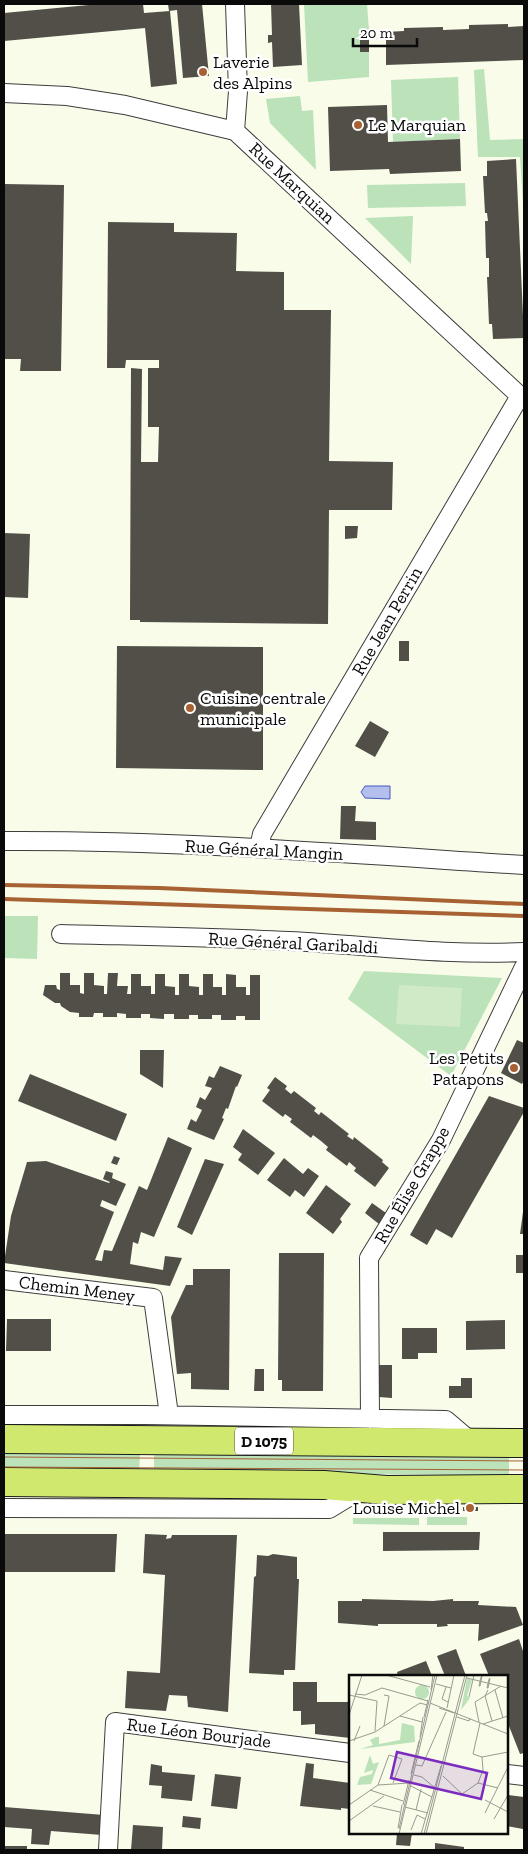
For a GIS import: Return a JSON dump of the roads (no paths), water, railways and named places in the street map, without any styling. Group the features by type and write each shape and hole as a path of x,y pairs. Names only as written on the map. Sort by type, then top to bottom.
{"main road":[{"name":"D 1075","path":"4,1439 524,1443"},
{"path":"4,1482 324,1485 362,1489 524,1489"}],"street":[{"path":"235,4 238,91 235,131"},
{"name":"Rue Marquian","path":"4,93 67,96 125,104 235,131 288,178 520,396"},
{"name":"Rue Jean Perrin","path":"259,848 262,834 266,827 520,396"},
{"name":"Rue Général Mangin","path":"4,841 259,848 524,865"},
{"name":"Rue Général Garibaldi","path":"61,934 290,941 484,954 524,952"},
{"name":"Rue Élise Grappe","path":"370,1419 369,1258 441,1140 524,967"},
{"name":"Chemin Meney","path":"4,1280 153,1298 169,1415"},
{"path":"4,1415 169,1415 446,1420 473,1444"},
{"path":"4,1508 329,1509 362,1489"},
{"name":"Rue Léon Bourjade","path":"108,1850 115,1722 349,1753"},
{"path":"508,1774 524,1776"}],"water":[{"path":"365,786 390,786 390,799 365,798 361,792"}],"tram line":[{"path":"4,1457 524,1461"},
{"path":"4,1467 524,1470"}],"railway":[{"path":"4,885 159,888 524,904"},
{"path":"4,899 524,916"}],"place":[{"name":"Laverie des Alpins","path":"203,72"},
{"name":"Le Marquian","path":"358,125"},
{"name":"Cuisine centrale municipale","path":"190,708"},
{"name":"Les Petits Patapons","path":"514,1068"},
{"name":"Louise Michel","path":"470,1508"}]}
